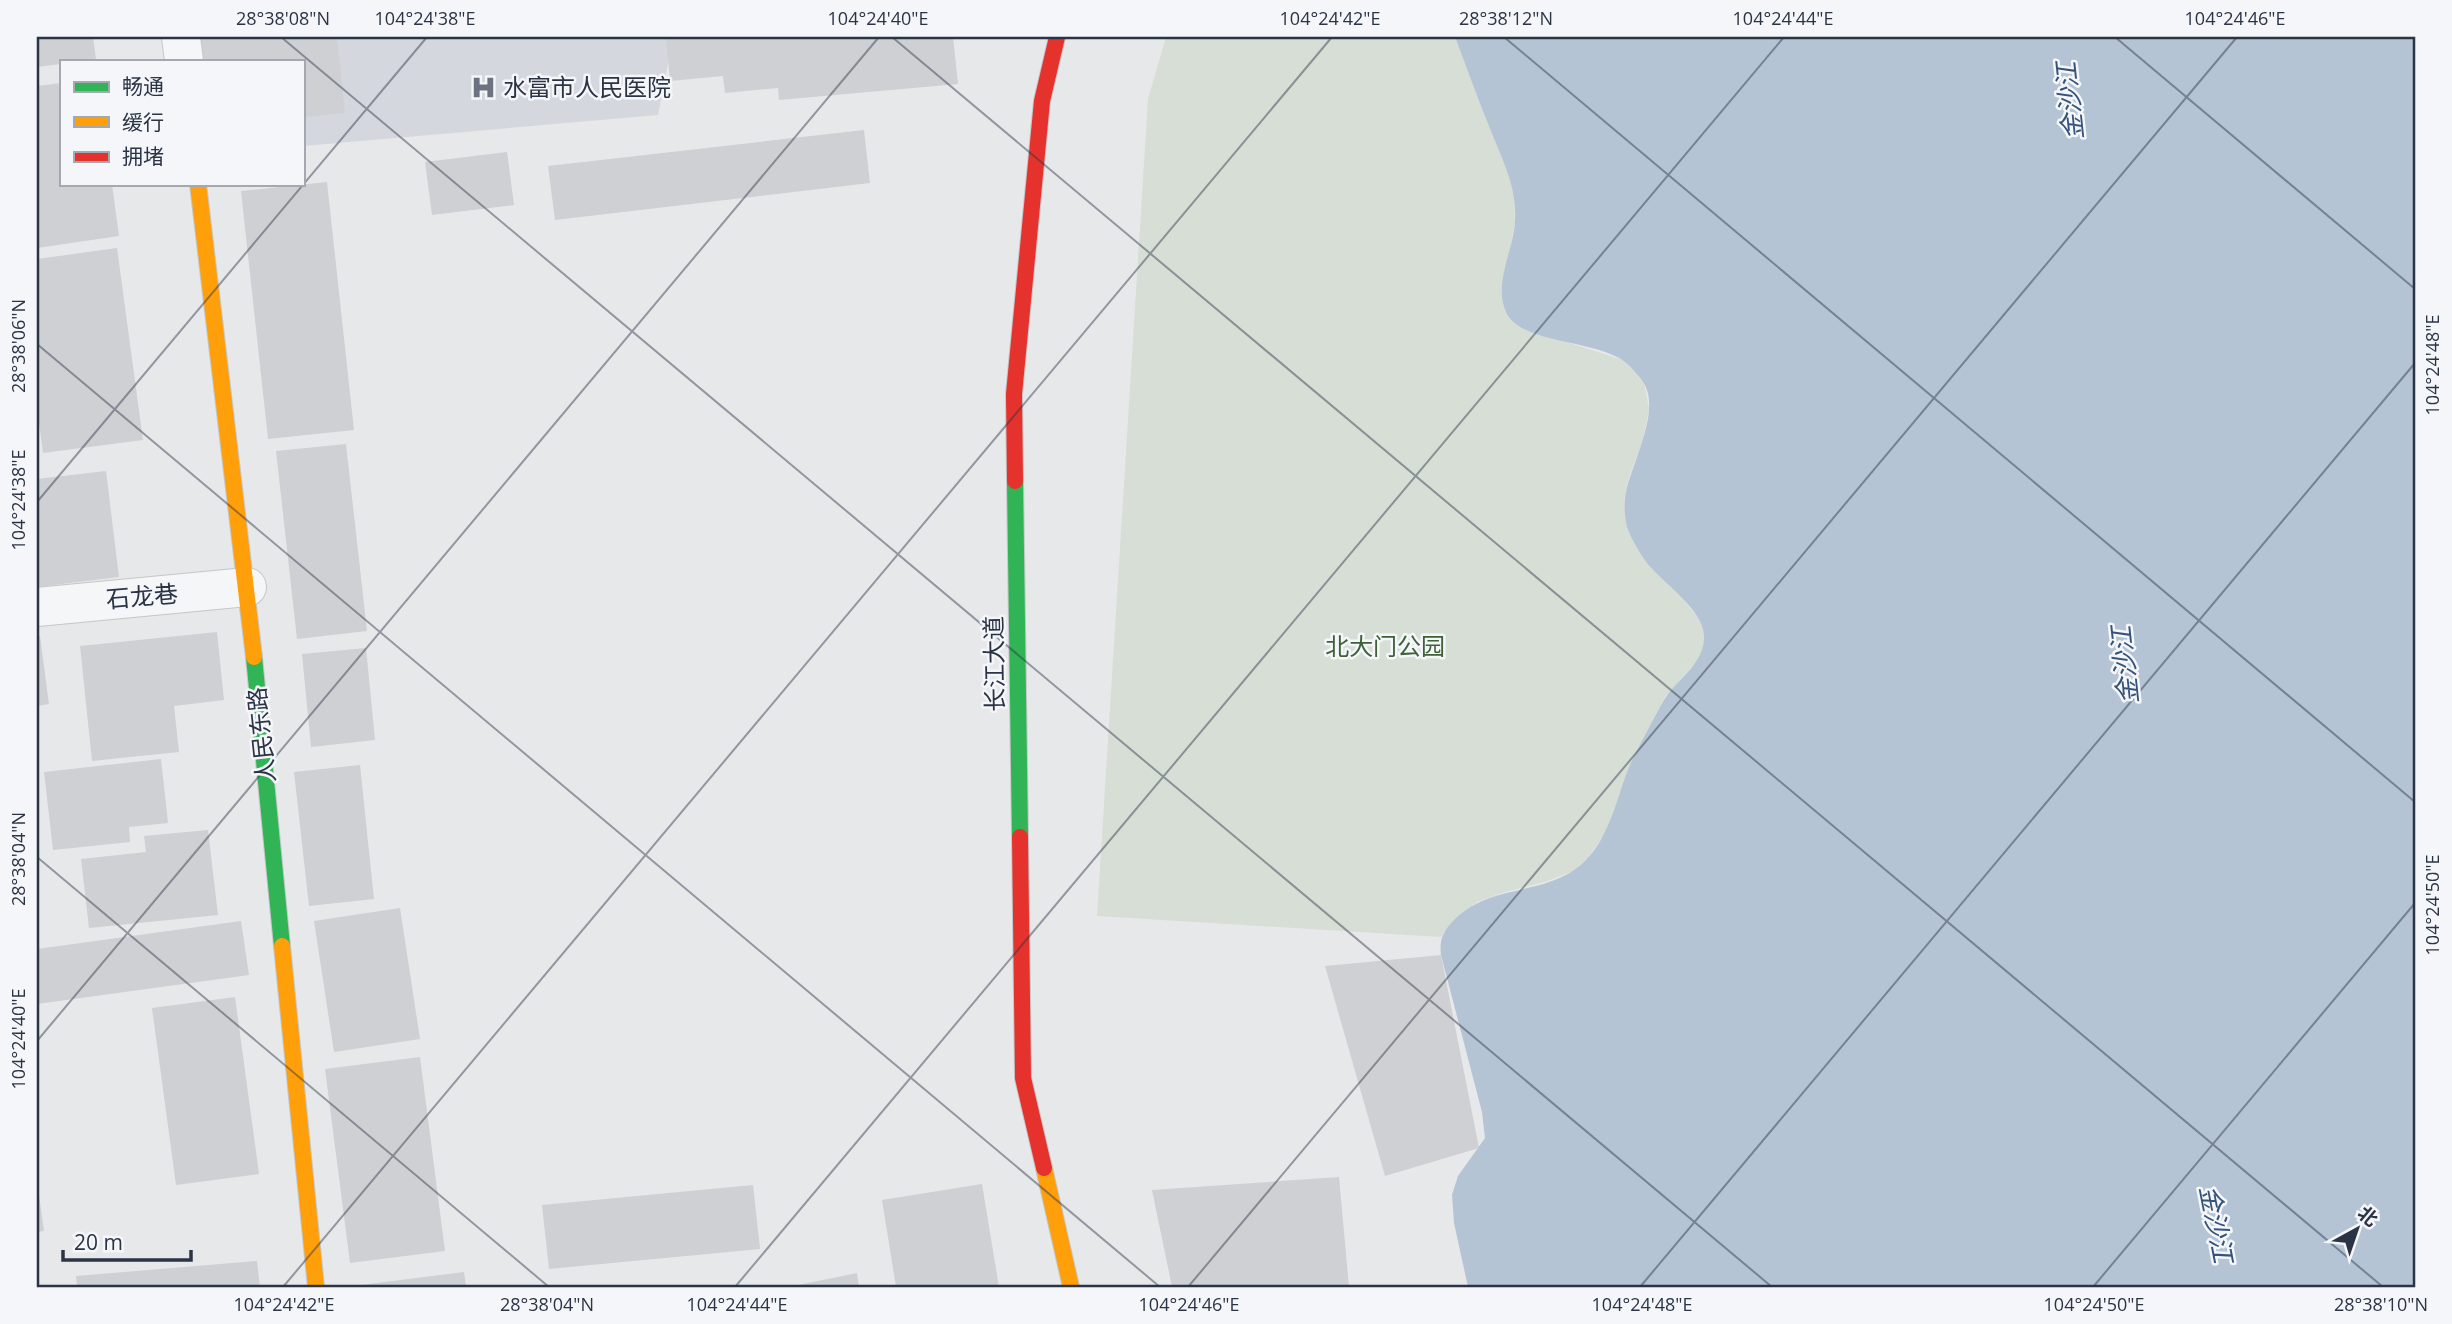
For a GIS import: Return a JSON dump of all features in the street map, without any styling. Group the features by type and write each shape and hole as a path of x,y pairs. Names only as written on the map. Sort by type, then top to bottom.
{"main road":[{"name":"长江大道","path":"1057,37 1042,101 1014,394 1023,1078 1071,1287"},
{"name":"人民东路","path":"198,186 247,587 316,1287"}],"street":[{"path":"181,37 184,60"},
{"name":"石龙巷","path":"37,607 247,587"}],"shaded area":[{"name":"水富市人民医院","path":"189,37 673,37 658,115 304,146 304,60 192,60"}],"green space":[{"name":"北大门公园","path":"1166,37 1455,37 1514,188 1515,223 1502,293 1560,340 1623,360 1644,382 1649,409 1643,441 1630,474 1624,500 1628,528 1702,623 1705,634 1702,655 1665,697 1630,765 1607,830 1588,858 1573,871 1479,901 1463,912 1441,937 1097,916 1148,99"}],"water":[{"name":"金沙江","path":"1455,37 2415,37 2415,1287 1468,1287 1454,1223 1452,1195 1458,1176 1485,1138 1482,1112 1441,955 1443,935 1455,919 1469,908 1499,895 1560,878 1586,860 1603,837 1629,767 1653,720 1668,694 1697,661 1704,636 1697,616 1682,597 1647,563 1627,527 1625,498 1648,421 1647,391 1641,379 1625,362 1613,355 1528,331 1516,324 1507,314 1502,291 1514,232 1514,197"}],"building":[{"path":"37,37 93,37 96,59 60,60 60,64 37,67"},
{"path":"200,37 337,37 345,113 304,117 304,60 203,60"},
{"path":"666,37 953,37 958,84 779,100 778,88 725,93 723,76 670,81"},
{"path":"60,83 60,186 112,186 119,236 37,248 37,86"},
{"path":"864,130 870,183 555,220 548,166"},
{"path":"507,152 514,205 432,215 425,162"},
{"path":"327,182 354,430 268,439 241,191"},
{"path":"117,248 143,440 43,453 37,407 37,259"},
{"path":"346,444 367,631 297,639 276,451"},
{"path":"106,471 119,577 37,587 37,479"},
{"path":"217,632 224,700 174,706 179,752 92,761 80,646"},
{"path":"40,636 49,704 37,706 37,637"},
{"path":"366,648 375,740 311,747 302,654"},
{"path":"161,759 168,823 129,827 130,842 53,850 44,772"},
{"path":"360,765 374,899 309,906 294,772"},
{"path":"208,830 218,915 89,928 81,859 146,852 144,836"},
{"path":"400,908 420,1039 334,1052 314,921"},
{"path":"241,921 249,975 37,1004 37,949"},
{"path":"1441,955 1479,1148 1385,1176 1325,966"},
{"path":"235,997 259,1174 176,1185 152,1008"},
{"path":"420,1057 445,1251 350,1263 325,1069"},
{"path":"1339,1177 1349,1287 1172,1287 1152,1190"},
{"path":"37,1181 44,1231 37,1232"},
{"path":"982,1184 999,1287 896,1287 882,1200"},
{"path":"753,1185 760,1249 549,1269 542,1205"},
{"path":"257,1261 260,1287 77,1287 76,1276"},
{"path":"464,1272 466,1287 353,1287 353,1286"},
{"path":"857,1273 859,1287 793,1286"}],"traffic: fast":[{"path":"1015,481 1020,837"},
{"path":"254,657 282,946"}],"traffic: slow":[{"path":"198,186 254,657"},
{"path":"282,946 316,1287"},
{"path":"1044,1168 1071,1287"}],"traffic: jam":[{"path":"1015,481 1014,394 1042,101 1057,37"},
{"path":"1020,837 1023,1078 1044,1168"}],"place":[{"name":"水富市人民医院","path":"483,88"}]}
